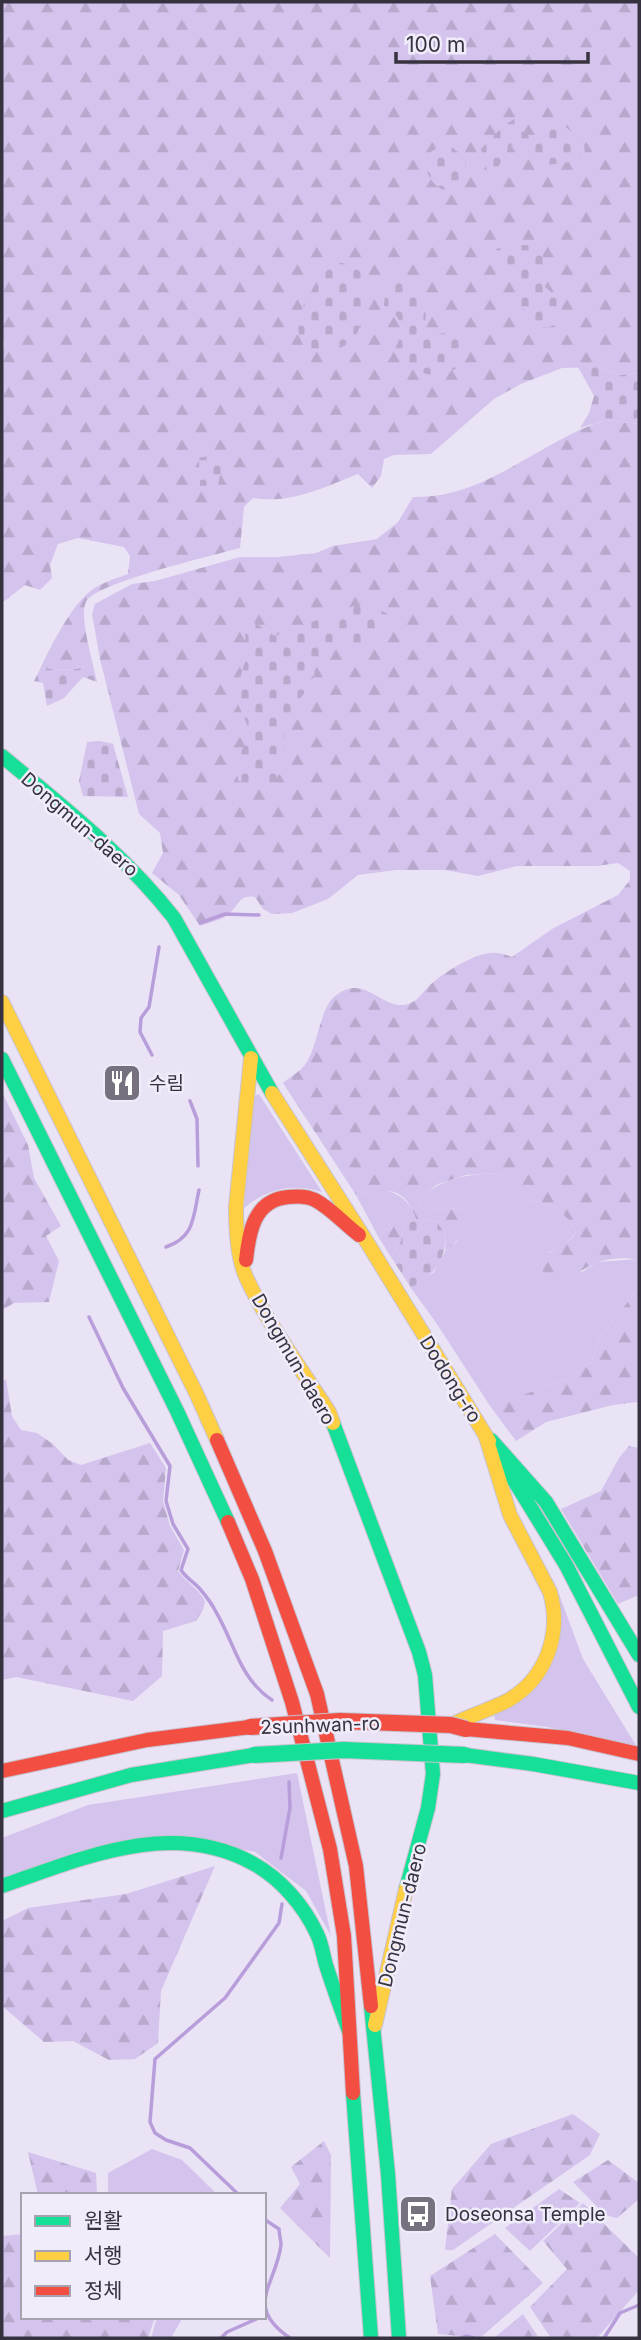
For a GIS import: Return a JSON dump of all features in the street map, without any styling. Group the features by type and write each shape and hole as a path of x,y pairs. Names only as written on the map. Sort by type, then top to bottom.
{"main road":[{"name":"Dongmun-daero","path":"2,756 122,859 161,899 206,974 251,1058 236,1207 236,1230 246,1275 279,1334 329,1412 425,1675 433,1774 428,1808 400,1911 373,2037"},
{"name":"Dongmun-daero","path":"2,1002 139,1284 197,1395 253,1520 317,1694 356,1866 388,2174 399,2338"},
{"name":"Dodong-ro","path":"251,1058 566,1564 639,1707"},
{"name":"Dongmun-daero","path":"2,1059 177,1411 223,1510 261,1604 292,1702 330,1849 344,1936 371,2338"},
{"path":"246,1275 248,1236 254,1217 268,1202 283,1197 308,1197 319,1202 365,1240"},
{"path":"485,1434 546,1502 639,1655"},
{"path":"461,1723 507,1701 540,1673 548,1657 556,1624 551,1594 514,1524 485,1434"},
{"name":"2sunhwan-ro","path":"2,1771 147,1740 250,1727 340,1721 461,1723 568,1738 639,1754"},
{"name":"2sunhwan-ro","path":"55,1798 131,1775 194,1763 254,1755 343,1749 465,1755 639,1783"},
{"path":"2,1811 55,1798"},
{"path":"2,1819 55,1798"},
{"path":"2,1886 121,1849 152,1843 186,1840 219,1846 249,1858 297,1900 317,1936 349,2031"}],"green space":[{"path":"2,2 639,2 639,373 620,375 599,367 562,368 521,384 494,399 431,454 394,455 384,459 381,476 372,488 358,474 294,497 253,498 244,507 240,548 132,578 94,595 84,607 92,661 74,669 40,669 67,618 81,600 92,590 128,574 130,556 124,547 78,538 58,544 50,565 52,578 40,590 25,585 2,603"},
{"path":"516,118 519,129 532,138 542,138 545,132 559,121 584,143 585,156 569,162 539,166 516,143 511,145 495,172 487,170 481,149 503,126"},
{"path":"440,146 453,148 466,159 465,177 455,190 441,188 434,184 429,176 426,155"},
{"path":"527,245 543,255 544,286 555,296 561,308 557,327 540,327 519,304 516,276 491,260 496,249"},
{"path":"335,262 354,267 364,278 367,293 361,322 354,338 344,346 309,352 301,341 298,329 300,317 311,292"},
{"path":"406,279 418,289 424,300 425,330 432,336 452,331 463,345 458,367 449,372 432,375 416,370 394,351 400,338 401,326 396,315 384,306 385,294 390,283"},
{"path":"578,367 599,367 620,375 639,373 639,424 606,420 580,428 589,413 594,396"},
{"path":"606,420 639,424 639,1260 606,1260 563,1278 541,1270 539,1259 564,1244 576,1232 569,1220 556,1208 531,1200 515,1183 497,1173 466,1175 438,1184 420,1197 421,1205 433,1210 463,1208 468,1211 465,1229 445,1252 446,1235 437,1222 416,1219 406,1200 400,1195 385,1190 356,1195 283,1083 304,1066 325,1010 334,997 344,990 362,989 395,1004 408,1004 451,969 488,953 512,957 552,929 618,895 630,880 630,871 618,863 597,866 517,866 478,876 445,870 396,870 358,875 328,899 292,913 272,914 263,909 255,897 245,897 228,915 200,926 179,895 152,873 163,853 160,833 139,814 100,659 92,614 95,604 132,584 155,581 240,557 316,553 333,546 377,539 398,522 413,497 440,495 465,489 489,479 581,429"},
{"path":"213,455 222,467 218,485 200,486 199,458"},
{"path":"354,606 374,606 394,618 380,634 331,650 316,660 314,676 284,726 283,769 274,782 257,786 238,781 237,759 251,733 238,704 240,678 246,659 245,627 255,623 275,636"},
{"path":"92,661 97,682 83,677 64,698 47,706 43,683 34,681 40,669 74,669"},
{"path":"87,742 113,744 128,797 83,796 79,781"},
{"path":"2,1092 28,1145 34,1178 61,1226 46,1236 59,1261 49,1302 14,1303 2,1310"},
{"path":"259,1094 322,1192 301,1188 281,1189 262,1196 244,1208 254,1096"},
{"path":"497,1173 515,1183 531,1200 556,1208 569,1220 576,1232 564,1246 548,1252 582,1272 597,1262 638,1259 639,1287 600,1338 592,1361 569,1379 490,1406 411,1288 434,1272 445,1252 457,1241 463,1208 433,1210 421,1205 420,1197 456,1178"},
{"path":"381,1188 403,1199 411,1207 416,1219 404,1225 399,1220 393,1220 379,1238 356,1195"},
{"path":"399,1219 404,1225 401,1241 391,1257 379,1238 393,1220"},
{"path":"416,1219 437,1222 446,1235 443,1254 437,1267 411,1288 391,1257 401,1241 404,1225"},
{"path":"639,1287 639,1404 613,1405 546,1422 516,1441 490,1406 569,1379 592,1361 600,1338"},
{"path":"6,1379 12,1416 21,1430 37,1433 53,1444 68,1460 81,1465 150,1443 166,1468 163,1501 170,1526 184,1550 178,1571 205,1601 196,1621 163,1631 162,1676 133,1701 16,1677 2,1680 2,1382"},
{"path":"629,1446 639,1448 639,1595 618,1604 561,1509 601,1491 619,1458"},
{"path":"559,1594 583,1659 637,1747 547,1727 495,1720 494,1716 536,1684"},
{"path":"297,1773 331,1936 306,1891 255,1852 188,1838 2,1880 2,1838 88,1805"},
{"path":"215,1866 161,1991 158,2043 135,2059 109,2060 73,2041 44,2042 2,2006 2,1921 28,1908 126,1894"},
{"path":"573,2114 600,2134 590,2155 453,2250 445,2250 452,2189 491,2144"},
{"path":"324,2141 331,2155 330,2258 280,2208 300,2184 291,2167"},
{"path":"152,2149 182,2160 216,2193 108,2193 108,2173"},
{"path":"28,2152 96,2173 97,2193 38,2193"},
{"path":"608,2160 639,2183 639,2199 617,2218 605,2215 573,2182"},
{"path":"559,2189 580,2203 530,2251 505,2228"},
{"path":"583,2203 639,2258 639,2290 597,2338 551,2338 530,2307 567,2269 543,2241"},
{"path":"21,2234 21,2319 154,2319 148,2338 2,2338 2,2236"},
{"path":"495,2234 543,2283 480,2338 438,2334 430,2276"},
{"path":"523,2314 539,2338 494,2338"},
{"path":"156,2319 182,2319 171,2338 151,2338"}],"waterway":[{"path":"200,923 225,914 259,915"},
{"path":"152,1055 140,1032 141,1018 149,1007 159,947"},
{"path":"190,1101 197,1119 198,1166"},
{"path":"166,1247 183,1238 188,1232 199,1190"},
{"path":"89,1317 123,1388 170,1466 166,1501 173,1524 188,1549 181,1570 213,1606 245,1671 272,1700"},
{"path":"281,1858 290,1808 289,1782"},
{"path":"237,2193 190,2148 166,2140 155,2133 150,2122 155,2059 225,1998 279,1923 282,1904"},
{"path":"266,2220 279,2229 281,2245 266,2294"},
{"path":"604,2338 620,2313 639,2305"},
{"path":"266,2309 276,2326 290,2338"},
{"path":"221,2338 227,2332 256,2319"},
{"path":"461,2338 473,2338"}],"traffic: fast":[{"path":"2,756 114,853 174,918 272,1093"},
{"path":"2,1059 177,1411 228,1522"},
{"path":"333,1423 419,1652 425,1675 433,1774 428,1808 406,1889"},
{"path":"491,1440 546,1502 639,1655"},
{"path":"504,1464 566,1565 639,1707"},
{"path":"254,1755 343,1750 465,1755"},
{"path":"2,1811 131,1775 254,1755"},
{"path":"465,1755 639,1783"},
{"path":"2,1886 64,1864 128,1847 160,1843 191,1844 223,1851 264,1870 291,1894 305,1913 319,1938 349,2031"},
{"path":"371,2006 388,2174 399,2338"},
{"path":"353,2093 371,2338"}],"traffic: slow":[{"path":"2,1002 217,1440"},
{"path":"251,1058 236,1207 241,1261 264,1312 329,1412 333,1423"},
{"path":"272,1093 489,1441"},
{"path":"451,1725 507,1701 521,1692 532,1681 548,1654 554,1624 550,1592 510,1515 485,1434"},
{"path":"375,2025 406,1889"}],"traffic: jam":[{"path":"246,1260 255,1219 268,1204 277,1199 298,1196 315,1200 359,1235"},
{"path":"217,1440 265,1551 317,1694 356,1866 371,2006"},
{"path":"228,1522 252,1579 292,1702 330,1849 344,1936 353,2093"},
{"path":"250,1727 340,1721 451,1725 466,1729"},
{"path":"2,1771 147,1740 250,1727"},
{"path":"466,1729 568,1738 639,1754"}],"place":[{"name":"수림","path":"122,1083"},
{"name":"Doseonsa Temple","path":"418,2214"}]}
